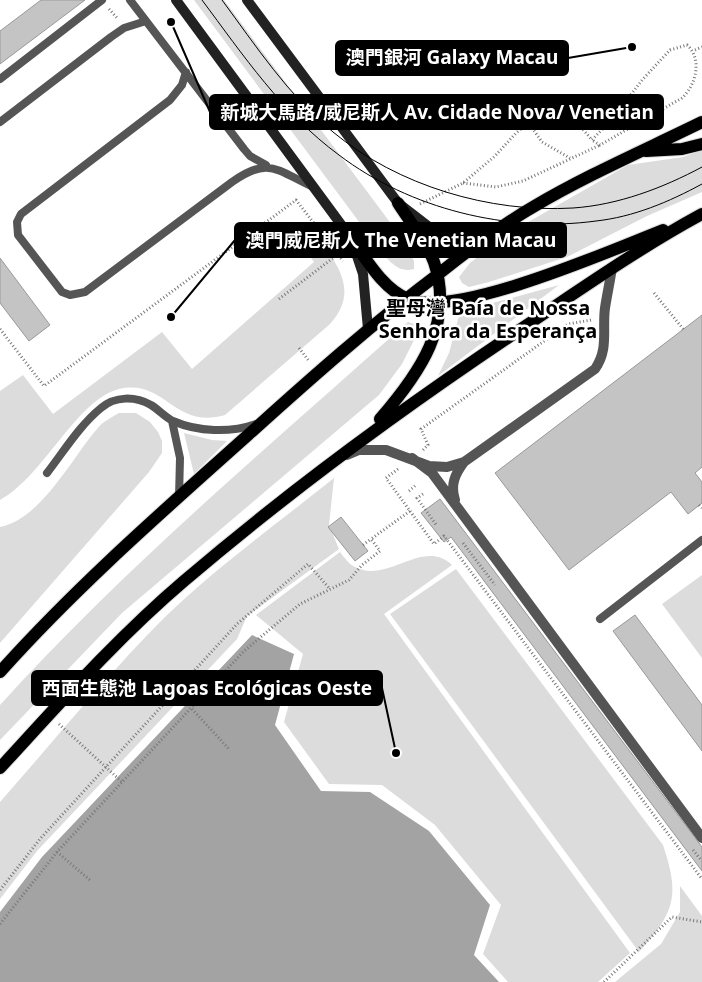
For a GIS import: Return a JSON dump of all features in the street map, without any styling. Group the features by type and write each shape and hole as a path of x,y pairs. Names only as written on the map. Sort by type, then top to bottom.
{"main road":[{"path":"176,0 351,238 386,283 406,299 418,303 441,303 486,294 536,279 696,217"},
{"path":"247,0 403,207 424,242 437,275 441,303 438,326 421,364 392,406 367,435"},
{"path":"0,672 41,626 179,497 368,329 406,299 488,236 533,207 702,122"},
{"path":"641,152 682,149 702,144"},
{"path":"403,207 433,230 467,236 488,236"},
{"path":"0,768 102,658 182,582 334,460 439,384 612,268 696,217"},
{"path":"351,238 366,291 368,329"}],"street":[{"path":"456,505 453,494 453,482 457,471 464,462 595,369 602,359 605,348 605,309 612,268"},
{"path":"334,460 359,450 386,450 412,458 429,466 447,467 464,462"},
{"path":"412,458 432,473 702,838"}],"lane":[{"path":"0,80 102,0"},
{"path":"130,0 244,149 260,162 314,188"},
{"path":"0,122 124,28 146,20"},
{"path":"186,72 182,85 170,100 21,214 17,222 18,235 56,287 70,295 85,292 238,178 255,167 268,166"},
{"path":"47,473 102,407 117,399 129,398 150,405 172,420 210,430 242,429 262,422"},
{"path":"172,420 180,458 179,497"},
{"path":"600,618 702,540"}],"path":[{"path":"102,0 124,28"},
{"path":"463,183 496,187 523,181 600,145 682,98 694,88 698,57 695,50 687,45 670,50 592,140"},
{"path":"695,50 702,47"},
{"path":"403,207 463,183 489,162 528,122 552,110 569,113 592,140 600,145"},
{"path":"528,122 542,142 571,158"},
{"path":"0,328 44,386 296,200 350,270 360,266"},
{"path":"279,299 337,255"},
{"path":"654,293 684,330"},
{"path":"605,309 592,319 568,324 421,429 428,445 386,478 434,544 444,536 702,879"},
{"path":"409,490 416,485"},
{"path":"423,494 417,498 437,526"},
{"path":"363,545 410,511"},
{"path":"0,924 57,852 244,651 300,604 329,588 349,580 362,565 380,551 371,539"},
{"path":"0,890 40,839 237,624 308,564 329,588"},
{"path":"192,709 229,749"},
{"path":"49,715 122,782"},
{"path":"57,852 90,880"},
{"path":"604,982 672,917 702,922"}],"shaded area":[{"path":"194,0 224,0 404,241 414,261 414,269 400,269 383,254"},
{"path":"702,150 702,192 647,216 567,257 469,287 462,283 459,277 470,263 509,233 628,165 683,157"},
{"path":"307,224 333,260 344,284 344,297 340,310 330,324 225,415 208,418 193,416 159,396 135,388 119,389 104,396 89,407 74,422 31,474 16,489 0,500 0,391 23,375 53,414 162,332 192,369 314,262 293,234"},
{"path":"559,285 438,376 449,353 460,312"},
{"path":"408,322 414,324 418,332 402,364 379,395 122,613 0,740 0,705 48,654 97,604 199,508"},
{"path":"119,413 136,413 150,422 162,441 162,453 149,472 0,643 0,527 15,522 42,500 99,426"},
{"path":"184,433 212,440 227,441 194,474"},
{"path":"334,478 329,525 339,549 247,616 237,639 37,851 0,899 0,802 101,686 164,618 226,563"},
{"path":"340,552 351,565 366,571 379,570 416,558 429,556 441,558 452,565 384,614 630,953 598,982 508,982 483,954 501,905 435,825 382,785 329,784 284,722 303,654 256,615"},
{"path":"456,569 663,845 671,878 671,903 660,926 639,952 390,614"},
{"path":"702,575 702,658 662,604"},
{"path":"252,635 294,654 275,725 321,791 370,792 429,831 490,905 474,955 499,982 0,982 0,912 42,857"},
{"path":"680,886 702,916 702,982 615,982 661,944 680,912"}],"building":[{"path":"41,0 85,0 0,64 0,31"},
{"path":"0,258 50,325 29,341 0,303"},
{"path":"702,315 702,467 695,473 702,482 702,503 688,514 671,492 569,570 495,473"},
{"path":"440,499 702,847 702,871 451,537 444,542 421,513"},
{"path":"341,517 368,551 355,561 328,527"},
{"path":"635,615 702,705 702,751 613,631"}],"tram line":[{"path":"202,0 265,83 319,139 367,174 397,190 428,203 461,213 495,220 563,224 624,216 664,203 702,184"},
{"path":"222,0 287,86 333,132 359,151 386,167 446,192 510,206 573,208 607,203 640,194 672,182 702,167"}],"place":[{"name":"新城大馬路/威尼斯人 Av. Cidade Nova/ Venetian","path":"171,22"},
{"name":"澳門銀河 Galaxy Macau","path":"632,47"},
{"name":"澳門威尼斯人 The Venetian Macau","path":"171,317"},
{"name":"西面生態池 Lagoas Ecológicas Oeste","path":"396,753"}],"district":[{"name":"聖母灣 Baía de Nossa Senhora da Esperança","path":"488,318"}]}
